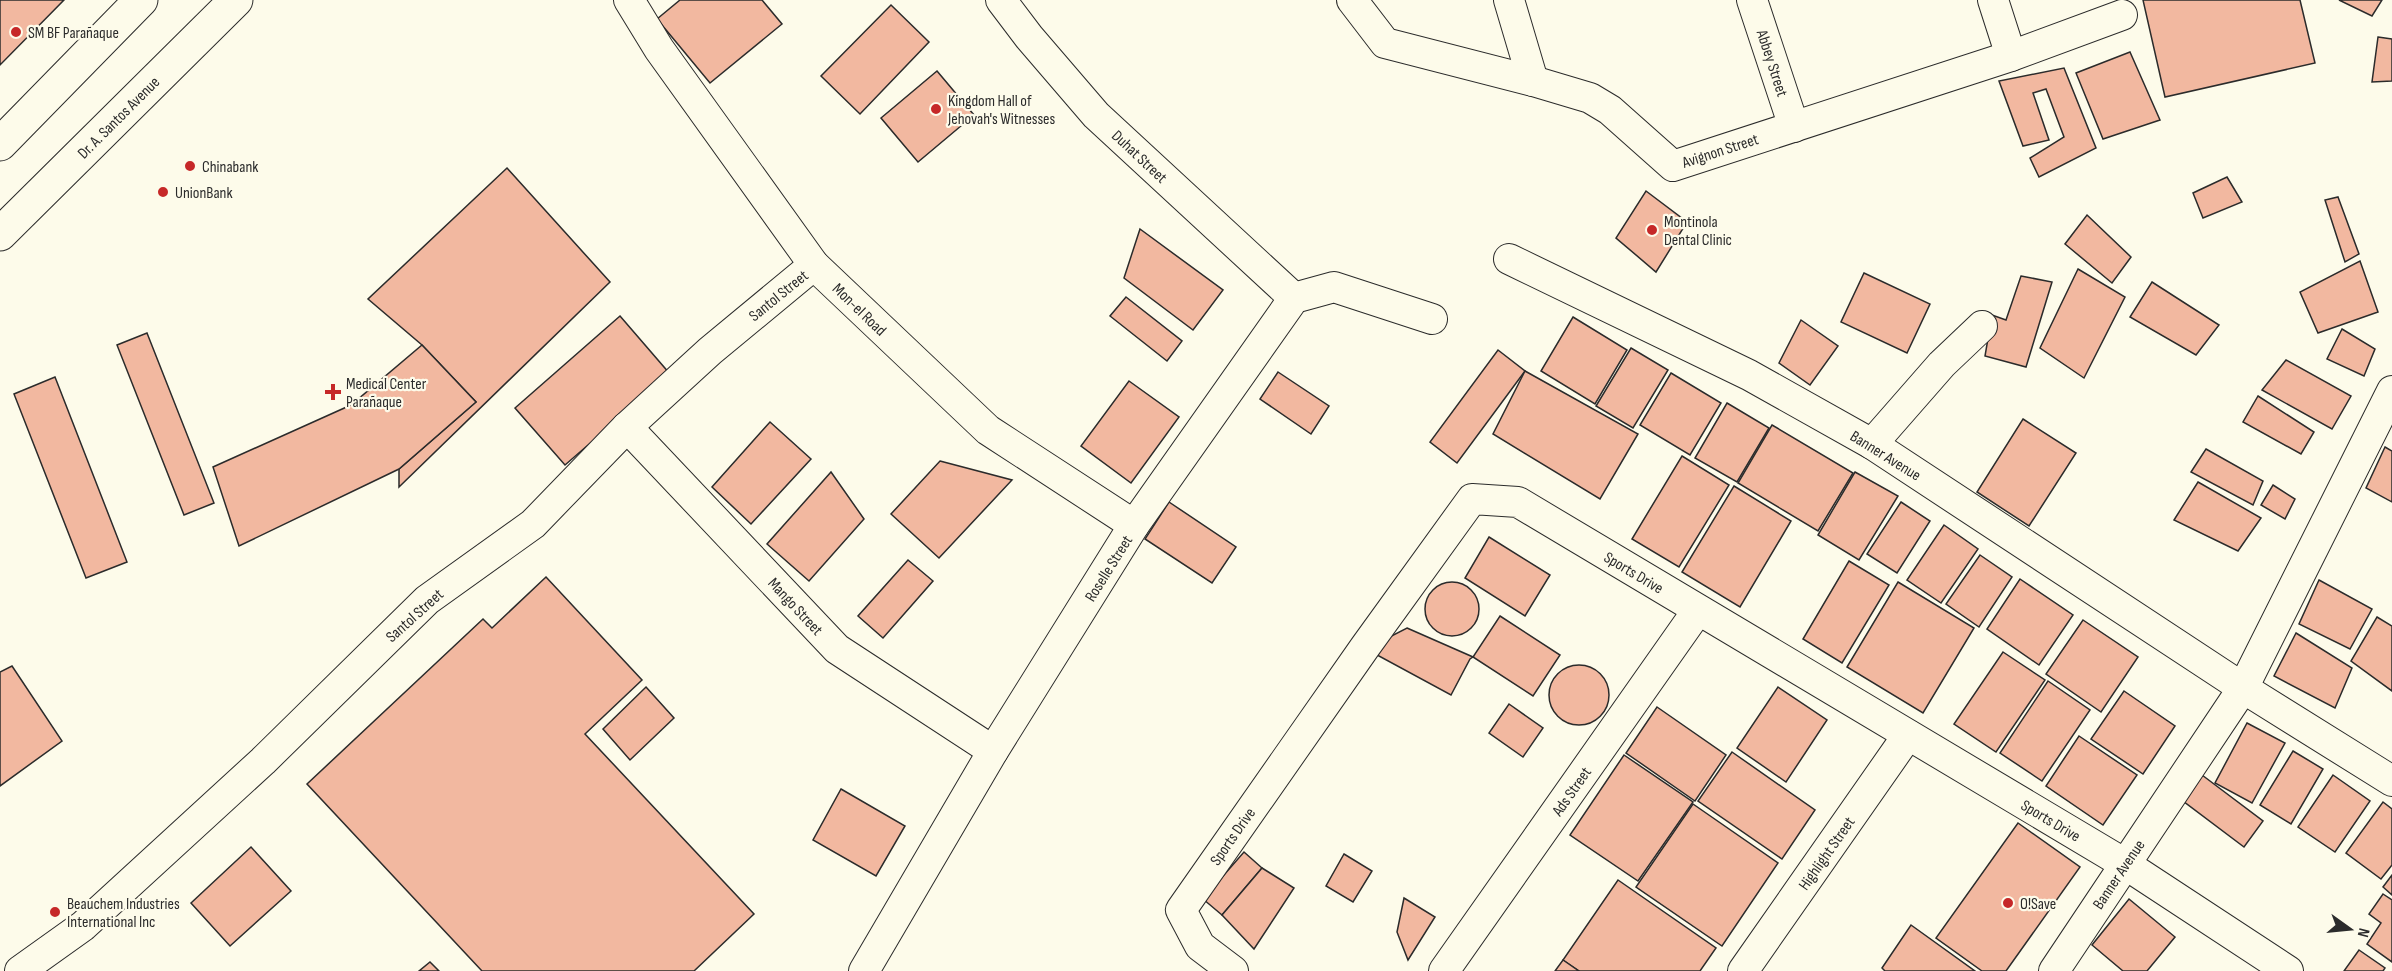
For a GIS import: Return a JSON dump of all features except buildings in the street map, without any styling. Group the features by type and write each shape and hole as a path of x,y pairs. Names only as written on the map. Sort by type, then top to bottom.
{"main road":[{"path":"0,144 141,0"},
{"name":"Dr. A. Santos Avenue","path":"0,234 236,0"}],"street":[{"name":"Mon-el Road","path":"629,0 659,49 814,265 988,430 1134,525"},
{"name":"Duhat Street","path":"1001,0 1029,37 1096,115 1294,298"},
{"name":"Avignon Street","path":"1352,0 1385,44 1533,81 1590,98 1610,110 1672,166 2012,56 2122,15"},
{"path":"1509,0 1533,81"},
{"name":"Abbey Street","path":"1752,0 1794,127"},
{"path":"1993,0 2012,56"},
{"name":"Banner Avenue","path":"1509,259 1749,375 1872,444 2243,688 2392,781"},
{"name":"Santol Street","path":"20,971 83,926 263,761 427,600 533,524 627,427 710,351 814,265"},
{"path":"1294,298 1334,287 1432,319"},
{"name":"Roselle Street","path":"864,971 993,751 1134,525 1294,298"},
{"path":"1872,444 1942,364 1982,326"},
{"name":"Banner Avenue","path":"2054,971 2243,688 2392,391"},
{"name":"Mango Street","path":"627,427 837,649 993,751"},
{"name":"Sports Drive","path":"1233,971 1200,946 1181,910 1365,647 1472,499 1518,502 2125,864 2288,971"},
{"name":"Ads Street","path":"1444,971 1698,610"},
{"name":"Highlight Street","path":"1743,971 1908,735"}],"place":[{"name":"SM BF Parañaque","path":"16,32"},
{"name":"Kingdom Hall of Jehovah's Witnesses","path":"936,109"},
{"name":"Chinabank","path":"190,166"},
{"name":"UnionBank","path":"163,192"},
{"name":"Montinola Dental Clinic","path":"1652,230"},
{"name":"Medical Center Parañaque","path":"333,392"},
{"name":"O!Save","path":"2008,903"},
{"name":"Beauchem Industries International Inc","path":"55,912"}]}
